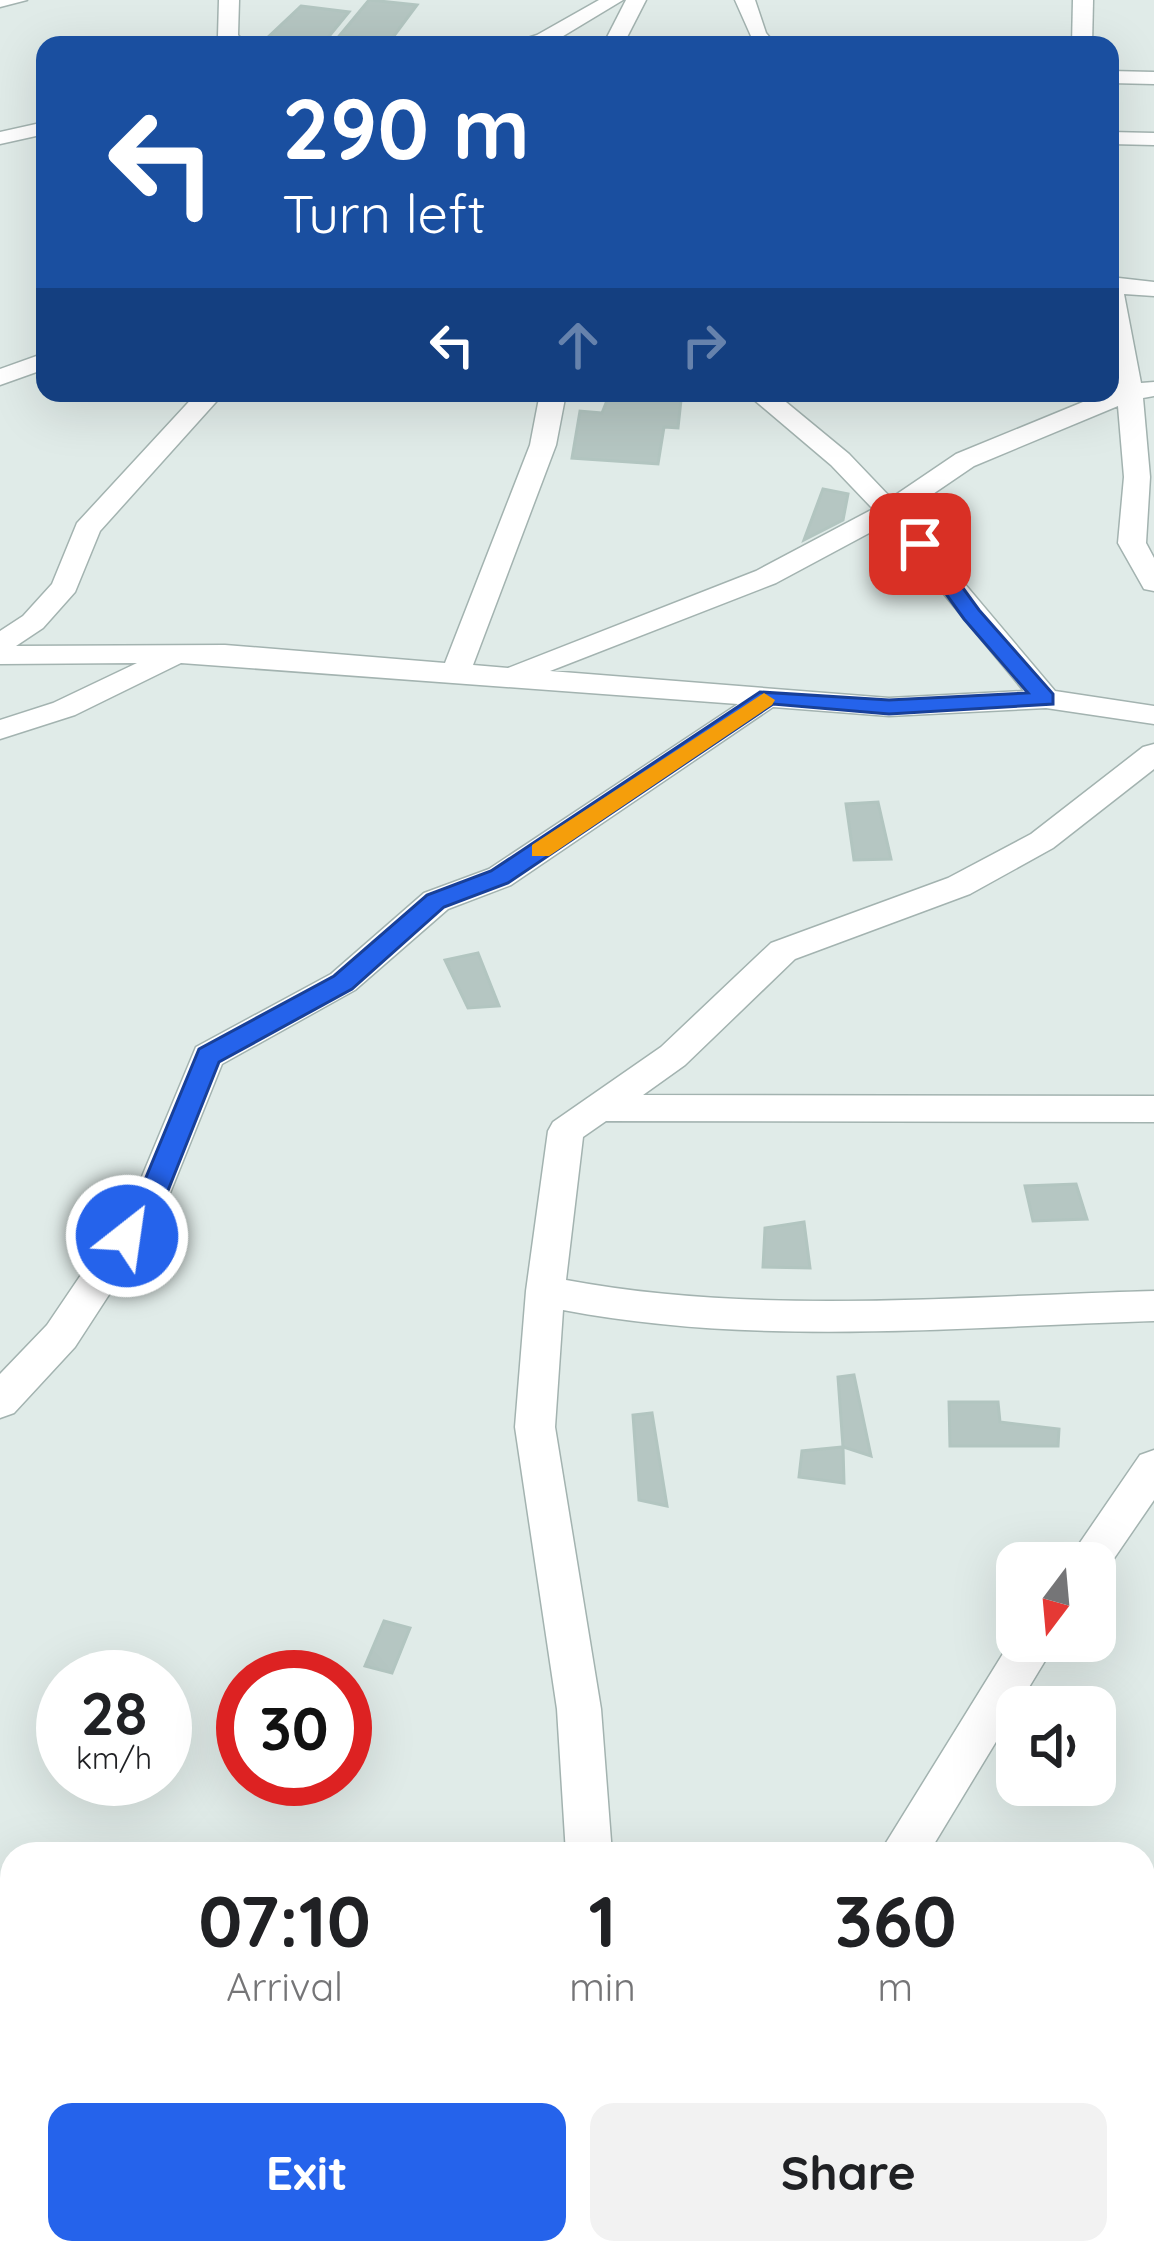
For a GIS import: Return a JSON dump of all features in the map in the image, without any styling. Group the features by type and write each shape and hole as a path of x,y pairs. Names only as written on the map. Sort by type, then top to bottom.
{"street":[{"path":"0,1 17,0"},
{"path":"228,36 229,0"},
{"path":"550,36 613,0"},
{"path":"618,36 636,0"},
{"path":"745,0 758,36"},
{"path":"1082,36 1083,0"},
{"path":"1119,77 1154,78"},
{"path":"0,138 36,130"},
{"path":"1119,138 1154,139"},
{"path":"1119,286 1154,289"},
{"path":"1119,315 1142,391 1145,476 1132,543 1154,583"},
{"path":"0,347 36,349"},
{"path":"0,378 36,364"},
{"path":"0,644 33,622 65,586 87,529 203,402"},
{"path":"456,672 543,445 551,402"},
{"path":"772,402 920,544 971,614 1046,699"},
{"path":"510,676 766,577 888,512 965,460 1114,402"},
{"path":"0,655 225,654 889,707 1046,699 1154,715"},
{"path":"0,730 64,709 178,655"},
{"path":"0,1401 61,1336 149,1203 208,1056 343,982 436,901 500,877 768,697"},
{"path":"588,1842 578,1708 535,1427 545,1291 566,1131 673,1056 783,951 959,886 1042,841 1154,754"},
{"path":"598,1108 1154,1109"},
{"path":"545,1291 650,1311 962,1313 1154,1306"},
{"path":"1102,1542 1154,1467"},
{"path":"909,1842 1021,1662"}],"building":[{"path":"369,0 417,5 394,36 340,35"},
{"path":"301,6 349,12 329,36 269,36"},
{"path":"606,402 681,402 678,428 664,427 658,464 572,458 580,411 602,413"},
{"path":"823,489 848,494 843,520 804,540"},
{"path":"878,802 891,859 854,860 846,804"},
{"path":"478,953 499,1006 468,1008 445,960"},
{"path":"1076,1184 1087,1219 1033,1221 1025,1186"},
{"path":"804,1222 810,1268 763,1267 765,1228"},
{"path":"854,1375 871,1456 843,1447 838,1377"},
{"path":"949,1402 998,1402 1000,1422 1059,1429 1058,1446 950,1446"},
{"path":"652,1413 667,1506 639,1500 633,1415"},
{"path":"843,1447 844,1483 799,1477 802,1451"},
{"path":"384,1621 410,1628 392,1673 372,1668 372,1650"}],"slow traffic":[{"path":"541,850 764,700"}],"route":[{"path":"127,1236 149,1203 208,1056 343,982 436,901 500,877 768,697 889,707 1046,699 971,614 920,544"}]}
